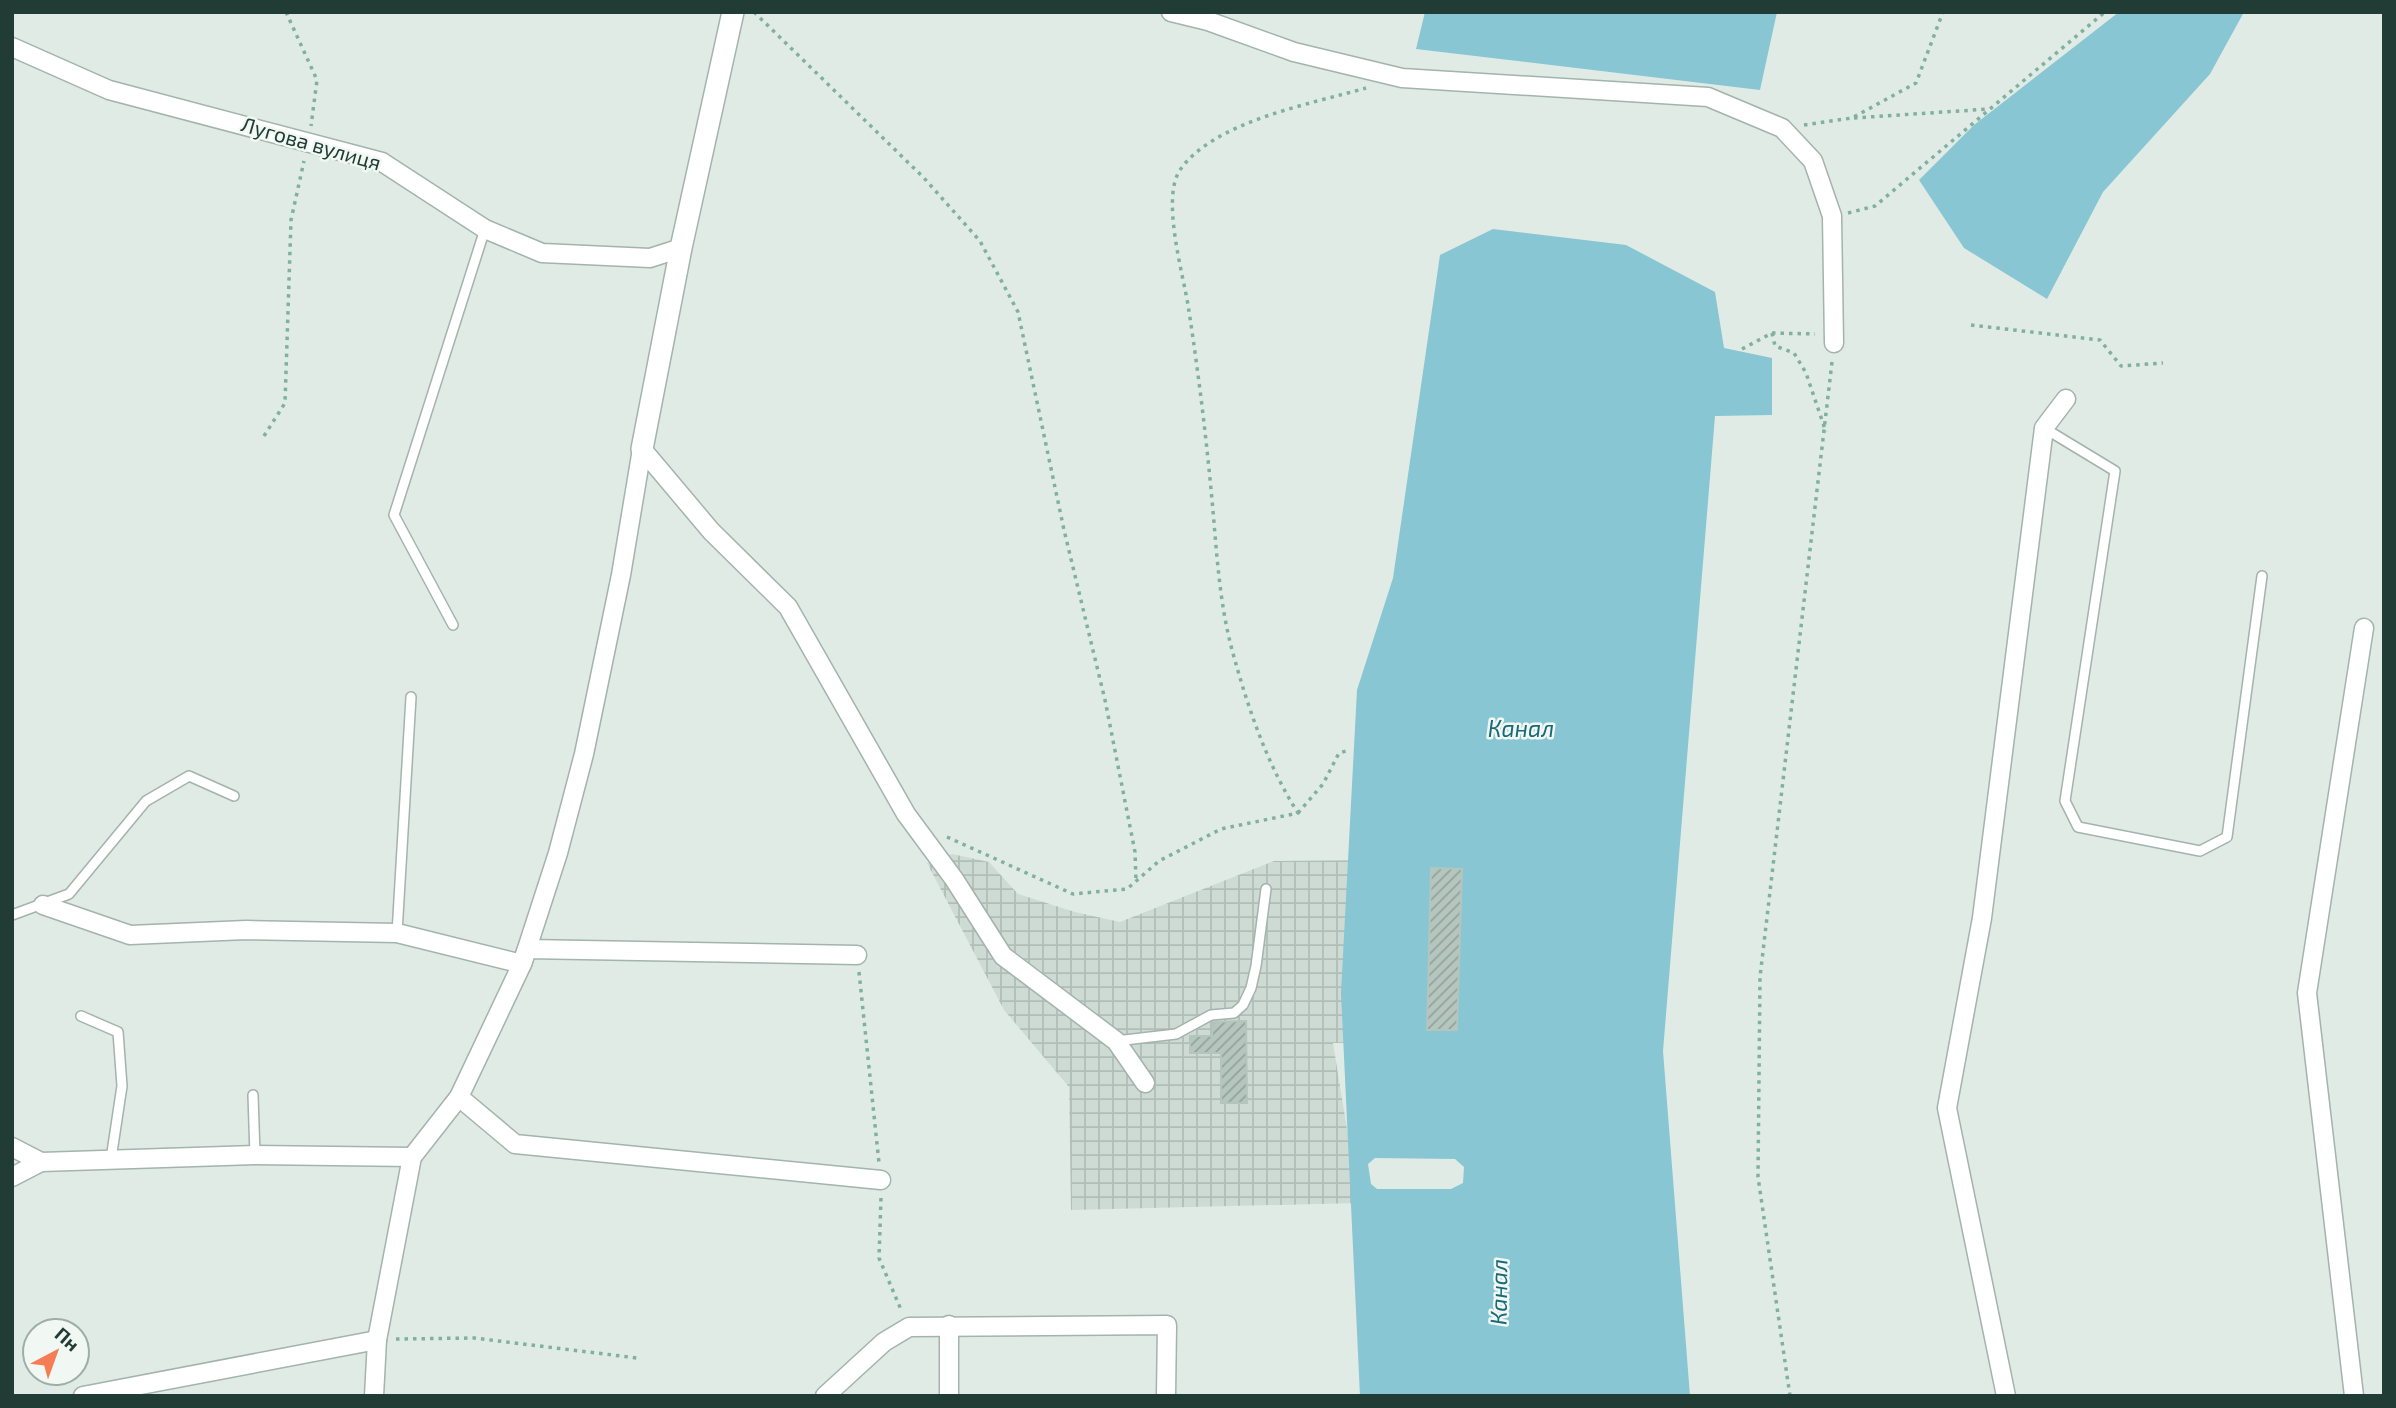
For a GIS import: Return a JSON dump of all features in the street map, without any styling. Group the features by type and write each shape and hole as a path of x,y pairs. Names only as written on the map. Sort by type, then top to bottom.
{"street":[{"path":"374,1396 377,1340 412,1157 459,1097 524,957 558,853 584,754 621,575 681,248 733,12"},
{"path":"1171,12 1208,21 1294,52 1402,78 1708,97 1782,128 1813,161 1832,216 1834,339"},
{"name":"Лугова вулиця","path":"12,47 109,90 382,162 485,229 542,253 650,258 681,248"},
{"path":"2006,1396 1947,1108 1982,918 2044,428 2066,399"},
{"path":"642,449 711,531 788,607 917,828 1003,956 1116,1041 1145,1083"},
{"path":"2354,1396 2307,993 2364,628"},
{"path":"43,905 130,935 246,930 397,933 524,957 857,955"},
{"path":"459,1097 515,1144 881,1180"},
{"path":"12,1147 41,1162"},
{"path":"12,1177 41,1162 255,1155 412,1157"},
{"path":"949,1325 949,1396"},
{"path":"825,1396 884,1342 909,1327 1167,1325 1166,1396"},
{"path":"83,1396 377,1340"}],"lane":[{"path":"453,625 394,515 485,229"},
{"path":"2044,428 2115,471 2065,801 2078,827 2200,851 2227,837 2262,576"},
{"path":"397,933 411,697"},
{"path":"12,915 69,894 146,801 189,776 234,796"},
{"path":"1116,1041 1176,1034 1211,1015 1234,1013 1243,1005 1251,988 1256,966 1266,889"},
{"path":"81,1016 118,1032 122,1086 111,1159"},
{"path":"253,1095 255,1155"}],"path":[{"path":"264,436 285,403 291,220 308,141 317,80 286,12"},
{"path":"754,12 933,188 980,241 1018,312 1064,530 1105,701 1135,852 1136,880"},
{"path":"1852,118 1916,83 1943,12"},
{"path":"1832,216 1875,206 2105,12"},
{"path":"1298,813 1274,776 1234,656 1229,632 1217,572 1212,500 1187,304 1175,246 1173,201 1179,171 1208,144 1245,123 1402,78"},
{"path":"1782,128 1852,118 1991,108"},
{"path":"1971,325 2100,340 2121,366 2163,363"},
{"path":"1772,333 1775,346 1794,353 1806,373 1813,403 1826,434"},
{"path":"1741,349 1772,333 1834,339 1826,434 1801,614 1760,977 1758,1177 1790,1396"},
{"path":"917,828 931,830 1073,894 1127,889 1159,861 1222,829 1298,813 1323,784 1339,753 1346,751"},
{"path":"857,955 881,1180 879,1258 909,1327"},
{"path":"377,1340 474,1338 542,1349 638,1358"}],"shaded area":[{"path":"952,854 989,862 1018,894 1075,912 1120,922 1274,861 1467,859 1472,1043 1333,1043 1359,1203 1071,1210 1069,1087 1004,1010 927,863"}],"water":[{"path":"1425,12 1777,12 1760,90 1416,49"},
{"path":"2119,12 2244,12 2210,74 2103,192 2047,299 1964,248 1919,180 1974,125"},
{"name":"Канал","path":"1493,229 1626,245 1715,292 1724,348 1772,358 1772,415 1715,416 1663,1051 1690,1396 1360,1396 1341,993 1357,690 1393,578 1440,255"}],"pier":[{"path":"1375,1158 1455,1159 1464,1167 1463,1183 1451,1189 1377,1189 1371,1184 1368,1164"}],"building":[{"path":"1431,868 1462,869 1457,1030 1427,1030"},
{"path":"1246,1021 1247,1103 1221,1103 1221,1053 1190,1053 1190,1036 1212,1036 1213,1022"}]}
